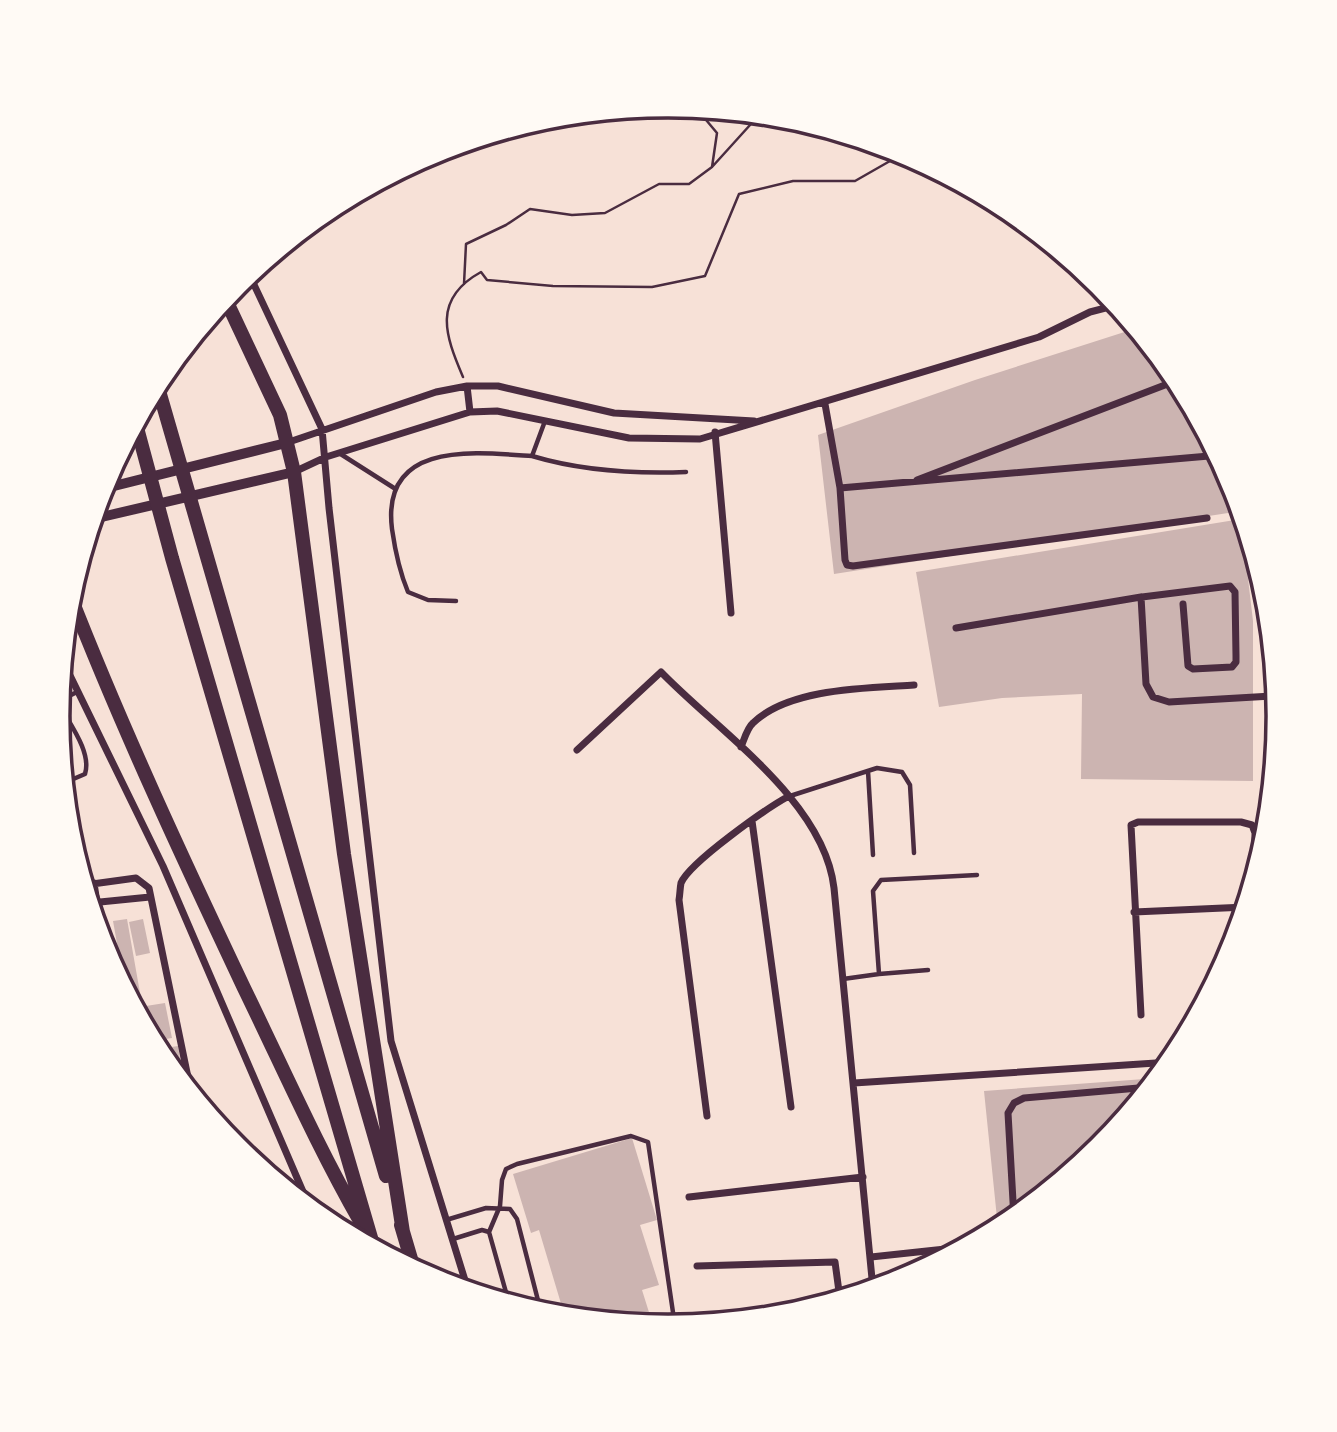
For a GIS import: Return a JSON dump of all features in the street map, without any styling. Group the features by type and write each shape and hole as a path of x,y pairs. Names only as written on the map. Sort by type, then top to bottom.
{"highway":[{"path":"230,309 280,415 294,472 344,854 403,1232"},
{"path":"161,399 410,1256"},
{"path":"139,437 172,558 370,1234"},
{"path":"79,617 208,912 333,1174 365,1232"},
{"path":"78,622 83,628"}],"street":[{"path":"254,285 323,429 391,1041 464,1279"},
{"path":"105,516 294,472 326,457 470,412 497,411 629,438 700,439 715,432 825,404 1039,337 1105,307"},
{"path":"906,484 1167,384"},
{"path":"467,386 470,412"},
{"path":"117,485 286,443 436,392 467,386 498,386 614,413 758,421"},
{"path":"825,404 840,488 847,565 1206,518"},
{"path":"715,432 731,613"},
{"path":"840,488 1207,456"},
{"path":"1142,597 1230,586 1235,592 1236,663 1232,667 1193,669 1188,666 1183,604"},
{"path":"956,628 1141,597 1146,684 1153,697 1169,702 1266,696"},
{"path":"577,750 661,672 789,796 822,845 832,867 872,1279"},
{"path":"71,677 163,866 302,1189"},
{"path":"741,747 752,723 790,701 834,690 914,685"},
{"path":"707,1116 679,900 681,884 690,870 752,821 789,796"},
{"path":"752,821 792,1107"},
{"path":"1140,1015 1130,825 1138,822 1241,822 1252,825 1255,833"},
{"path":"94,884 136,878 144,881 150,897 186,1070"},
{"path":"100,902 150,897"},
{"path":"1134,912 1235,907"},
{"path":"854,1083 1156,1063"},
{"path":"1013,1205 1008,1113 1014,1103 1024,1098 1136,1088"},
{"path":"689,1197 863,1177"},
{"path":"871,1257 939,1250"},
{"path":"697,1266 835,1262 839,1289"}],"lane":[{"path":"532,456 545,421"},
{"path":"456,601 428,600 408,592 394,540 390,512 394,488 408,471 452,454 481,451 532,456 635,474 686,472"},
{"path":"339,453 394,488"},
{"path":"71,695 78,691"},
{"path":"70,724 86,755 88,765 85,774 73,779"},
{"path":"789,796 868,771 891,768 902,772 908,779 914,853"},
{"path":"868,771 873,855"},
{"path":"879,974 875,886 881,880 977,875"},
{"path":"843,979 928,970"},
{"path":"506,1292 489,1232 500,1206 506,1169 631,1136 648,1142 673,1314"},
{"path":"446,1220 500,1206 510,1209 517,1219 538,1300"},
{"path":"452,1240 482,1230 489,1232"}],"path":[{"path":"705,119 717,134 712,167"},
{"path":"464,284 466,244 506,225 530,209 572,215 605,213 659,184 689,184 712,167 751,124"},
{"path":"467,386 447,341 449,300 464,284 481,272 487,280 553,286 652,287 705,276 739,194 793,181 855,181 891,160"}],"building":[{"path":"1126,331 1166,383 1187,417 1205,451 1231,513 834,574 818,435 975,380"},
{"path":"1234,520 1245,556 1253,621 1253,781 1081,779 1082,694 1002,698 939,707 916,572"},
{"path":"127,919 141,998 118,950 113,921"},
{"path":"143,919 150,953 136,956 129,922"},
{"path":"165,1003 172,1038 165,1039 146,1006"},
{"path":"178,1046 180,1059 179,1059 170,1047"},
{"path":"1144,1079 1092,1139 1033,1191 997,1217 984,1091"},
{"path":"632,1138 657,1220 640,1225 659,1285 642,1290 649,1314 561,1304 539,1230 531,1233 513,1174"}]}
